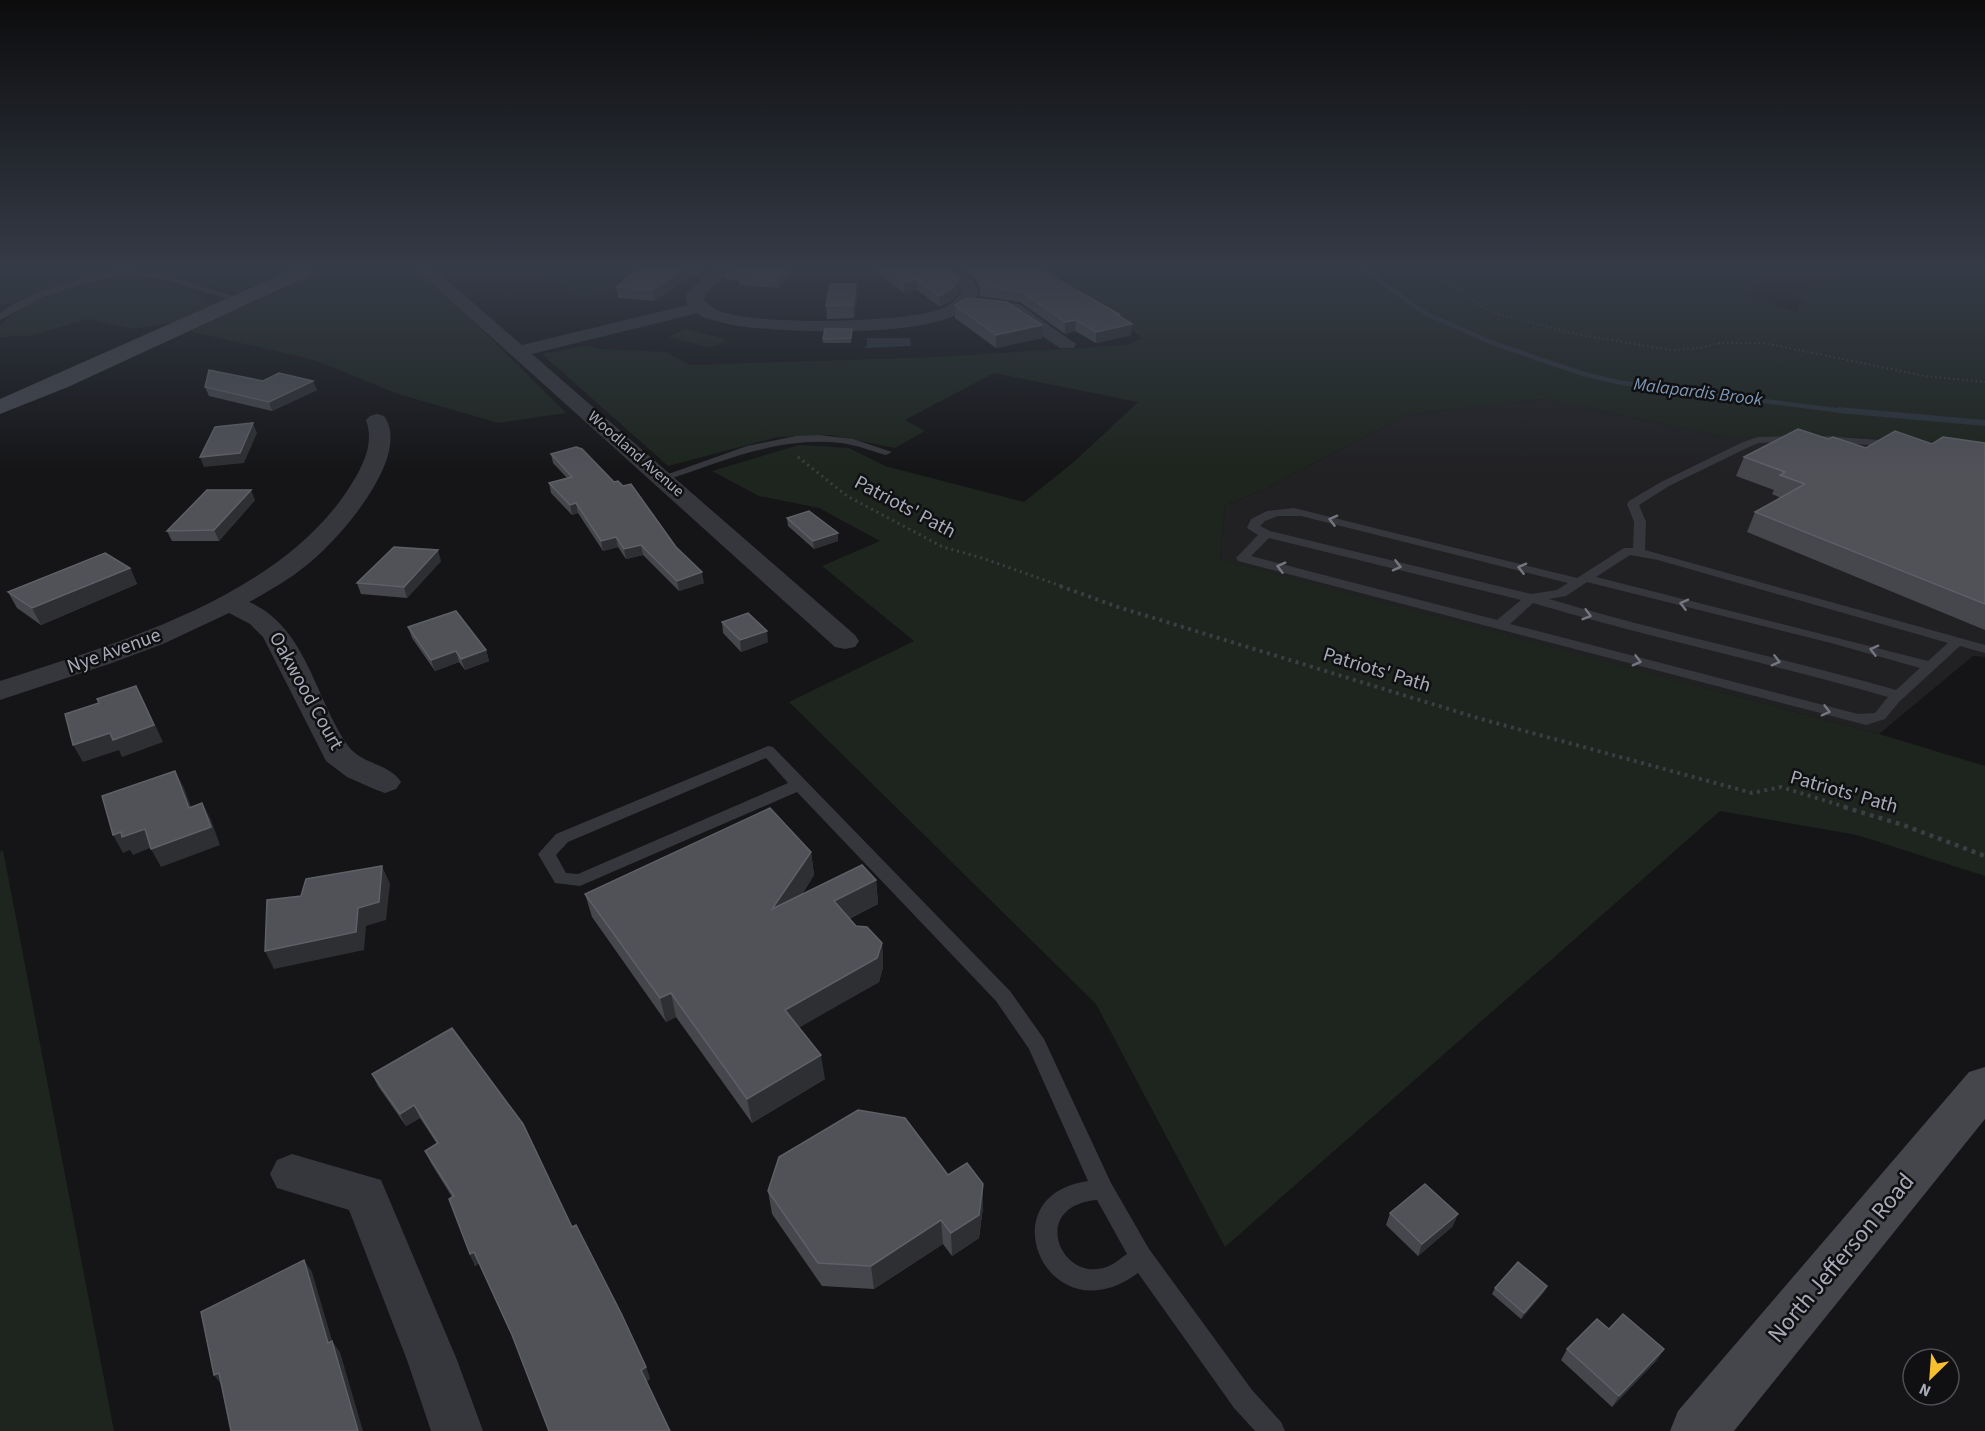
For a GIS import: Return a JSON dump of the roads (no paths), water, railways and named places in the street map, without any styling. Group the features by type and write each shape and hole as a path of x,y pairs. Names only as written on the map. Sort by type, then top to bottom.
{"main road":[{"path":"0,407 160,337"},
{"name":"North Jefferson Road","path":"1698,1431 1985,1086"}],"street":[{"name":"Woodland Avenue","path":"502,337 845,641"},
{"path":"519,351 579,337"},
{"path":"1056,337 1067,344"},
{"name":"Nye Avenue","path":"0,691 105,656 159,635 226,603 275,575 302,556 349,510 362,489 382,442 382,432 377,420"},
{"name":"Oakwood Court","path":"226,603 254,613 267,622 276,634 337,754 358,770 385,782"},
{"path":"292,1174 365,1194 432,1360 457,1431"}],"lane":[{"path":"1639,553 1640,522 1633,504 1665,484 1747,444 1758,440 1821,439 1904,445"},
{"path":"663,477 740,453 799,440 842,440 886,452"},
{"path":"1896,697 1821,673 1616,623 1531,598 1266,534 1253,528 1255,522 1281,510 1301,512 1836,640 1930,666"},
{"path":"1266,534 1242,558 1858,719 1866,720 1880,716 1896,697 1958,641"},
{"path":"1500,625 1531,598 1561,593 1628,551 1659,556 1985,649"},
{"path":"799,785 580,880 561,879 547,854 562,838 768,751 1003,996 1037,1045 1103,1190 1141,1257 1243,1399 1272,1431"},
{"path":"1103,1190 1082,1191 1067,1197 1055,1206 1046,1226 1047,1249 1056,1263 1069,1274 1085,1280 1101,1282 1117,1278 1129,1270 1141,1257"}],"waterway":[{"name":"Malapardis Brook","path":"1479,337 1584,374 1622,383 1851,412"},
{"name":"Malapardis Brook","path":"1839,410 1985,423"}]}
